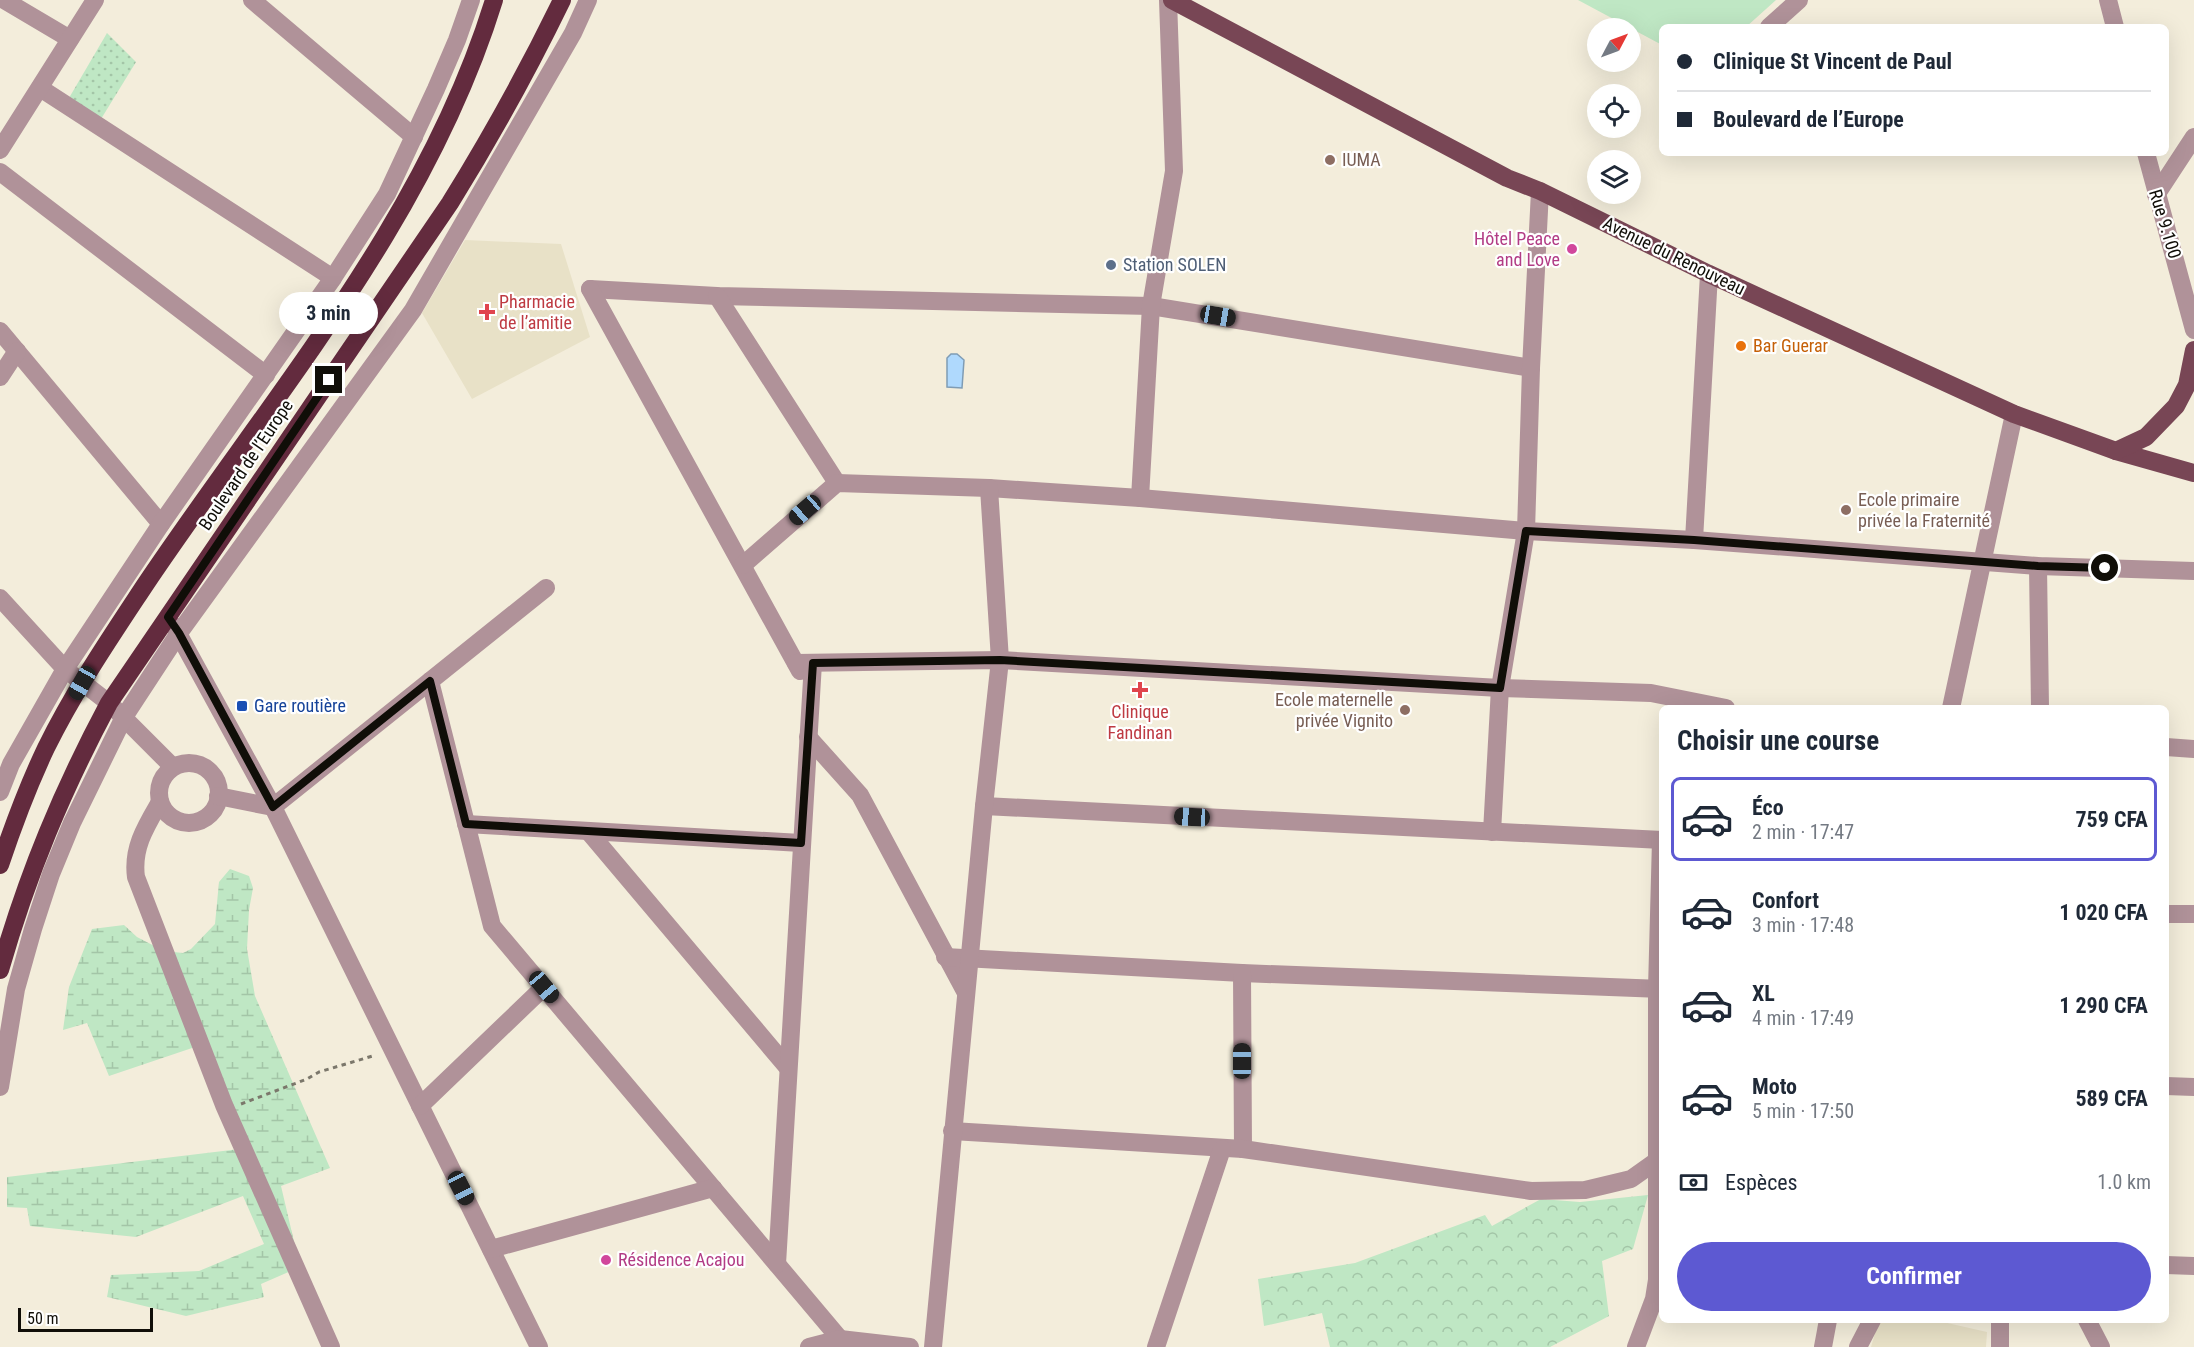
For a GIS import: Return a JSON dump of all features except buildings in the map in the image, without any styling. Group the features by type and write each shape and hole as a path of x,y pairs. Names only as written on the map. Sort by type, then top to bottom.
{"highway":[{"name":"Boulevard de l’Europe","path":"0,865 37,769 98,655 175,541 305,359 399,215 424,169 461,89 494,0"},
{"name":"Boulevard de l’Europe","path":"0,970 15,917 36,859 75,766 109,703 450,203 495,131 534,59 562,0"}],"main road":[{"name":"Avenue du Renouveau","path":"1170,0 1507,178 1540,191 1709,274 2014,414 2116,451 2194,473"},
{"path":"2116,451 2146,436 2176,406 2187,386 2194,350"}],"street":[{"path":"4,0 70,39"},
{"path":"0,150 95,0"},
{"path":"252,0 414,137"},
{"path":"0,792 6,762 65,669 161,524 333,279 387,194 457,40 471,0"},
{"path":"0,1087 16,989 37,918 72,823 124,717 179,633 413,310 567,43 588,0"},
{"path":"1140,498 1151,306 1174,171 1170,0"},
{"path":"1772,24 1799,0"},
{"path":"2108,0 2114,24"},
{"path":"40,88 333,279"},
{"path":"2156,195 2194,137"},
{"name":"Rue 9.100","path":"2147,156 2194,330"},
{"path":"0,172 266,375"},
{"path":"1492,832 1500,688 1526,531 1540,191"},
{"path":"1694,540 1709,274"},
{"path":"777,1264 811,692 804,663 742,565 590,289 717,296 1151,306 1531,368"},
{"path":"717,296 837,483"},
{"path":"0,331 161,524"},
{"path":"0,377 16,351"},
{"path":"1952,705 2014,414"},
{"path":"742,565 837,483 989,488 1140,498 1526,531 1694,540 1983,560 2038,566 2194,571"},
{"path":"933,1347 952,1131 1000,660 989,488"},
{"path":"2038,566 2040,705"},
{"path":"273,807 546,588"},
{"path":"0,598 65,669 109,703 173,767"},
{"path":"168,617 179,633 273,807 539,1347"},
{"path":"804,663 1000,660 1500,688 1651,693 1711,705"},
{"path":"430,681 492,926 840,1339"},
{"path":"808,737 860,795 966,993"},
{"path":"2169,747 2194,749"},
{"path":"186,763 199,764 214,777 219,796 214,809 204,819 192,823 178,821 167,814 160,802 159,789 163,776 173,767 186,763"},
{"path":"219,796 273,807"},
{"path":"160,802 142,832 135,865 136,877 224,1105 331,1347"},
{"path":"984,807 1659,840"},
{"path":"466,824 801,843"},
{"path":"588,831 788,1068"},
{"path":"2169,914 2194,914"},
{"path":"945,957 1242,973 1659,989 1657,1280 1654,1299 1636,1347"},
{"path":"1242,973 1242,1149"},
{"path":"420,1106 544,987"},
{"path":"2169,1086 2194,1086"},
{"path":"952,1131 1242,1149 1531,1191 1585,1190 1631,1179 1659,1159"},
{"path":"1156,1347 1222,1149"},
{"path":"491,1249 713,1188"},
{"path":"2169,1265 2194,1266"},
{"path":"1823,1347 1827,1323"},
{"path":"1858,1347 1870,1323"},
{"path":"2000,1323 2000,1347"},
{"path":"2089,1323 2101,1347"},
{"path":"809,1347 840,1339 910,1347"}],"path":[{"path":"224,1105 250,1102 319,1072 392,1050"}],"shaded area":[{"path":"465,240 561,244 590,337 472,399 422,313"},
{"path":"1878,1323 1947,1323 1987,1332 1986,1347 1871,1347"}],"green space":[{"path":"1578,0 1776,0 1749,24 1659,24 1659,43 1641,34 1641,18 1612,18"},
{"path":"107,33 136,62 101,119 69,98"},
{"path":"230,869 249,876 253,888 249,910 247,949 255,996 330,1168 281,1186 300,1267 261,1284 264,1297 186,1316 107,1297 111,1275 199,1271 264,1244 243,1196 136,1237 30,1226 27,1208 7,1207 7,1177 248,1148 201,1045 109,1076 87,1023 63,1030 69,987 92,929 124,925 137,937 164,951 183,953 191,949 215,924 219,882"},
{"path":"1648,1195 1633,1249 1602,1261 1609,1316 1550,1347 1330,1347 1322,1313 1264,1326 1258,1279 1355,1263 1485,1215 1492,1226 1541,1199 1580,1202"}],"water":[{"path":"951,354 957,354 964,360 962,388 947,387 947,358"}],"place":[{"name":"IUMA","path":"1330,160"},
{"name":"Hôtel Peace and Love","path":"1572,249"},
{"name":"Station SOLEN","path":"1111,265"},
{"name":"Pharmacie de l’amitie","path":"487,312"},
{"name":"Bar Guerar","path":"1741,346"},
{"name":"Ecole primaire privée la Fraternité","path":"1846,510"},
{"name":"Clinique Fandinan","path":"1140,690"},
{"name":"Gare routière","path":"242,706"},
{"name":"Ecole maternelle privée Vignito","path":"1405,710"},
{"name":"Résidence Acajou","path":"606,1260"}],"route":[{"path":"329,380 168,617 179,633 273,807 430,681 466,824 801,843 813,663 1000,660 1500,688 1526,531 1694,540 1983,560 2038,566 2105,568"}]}
